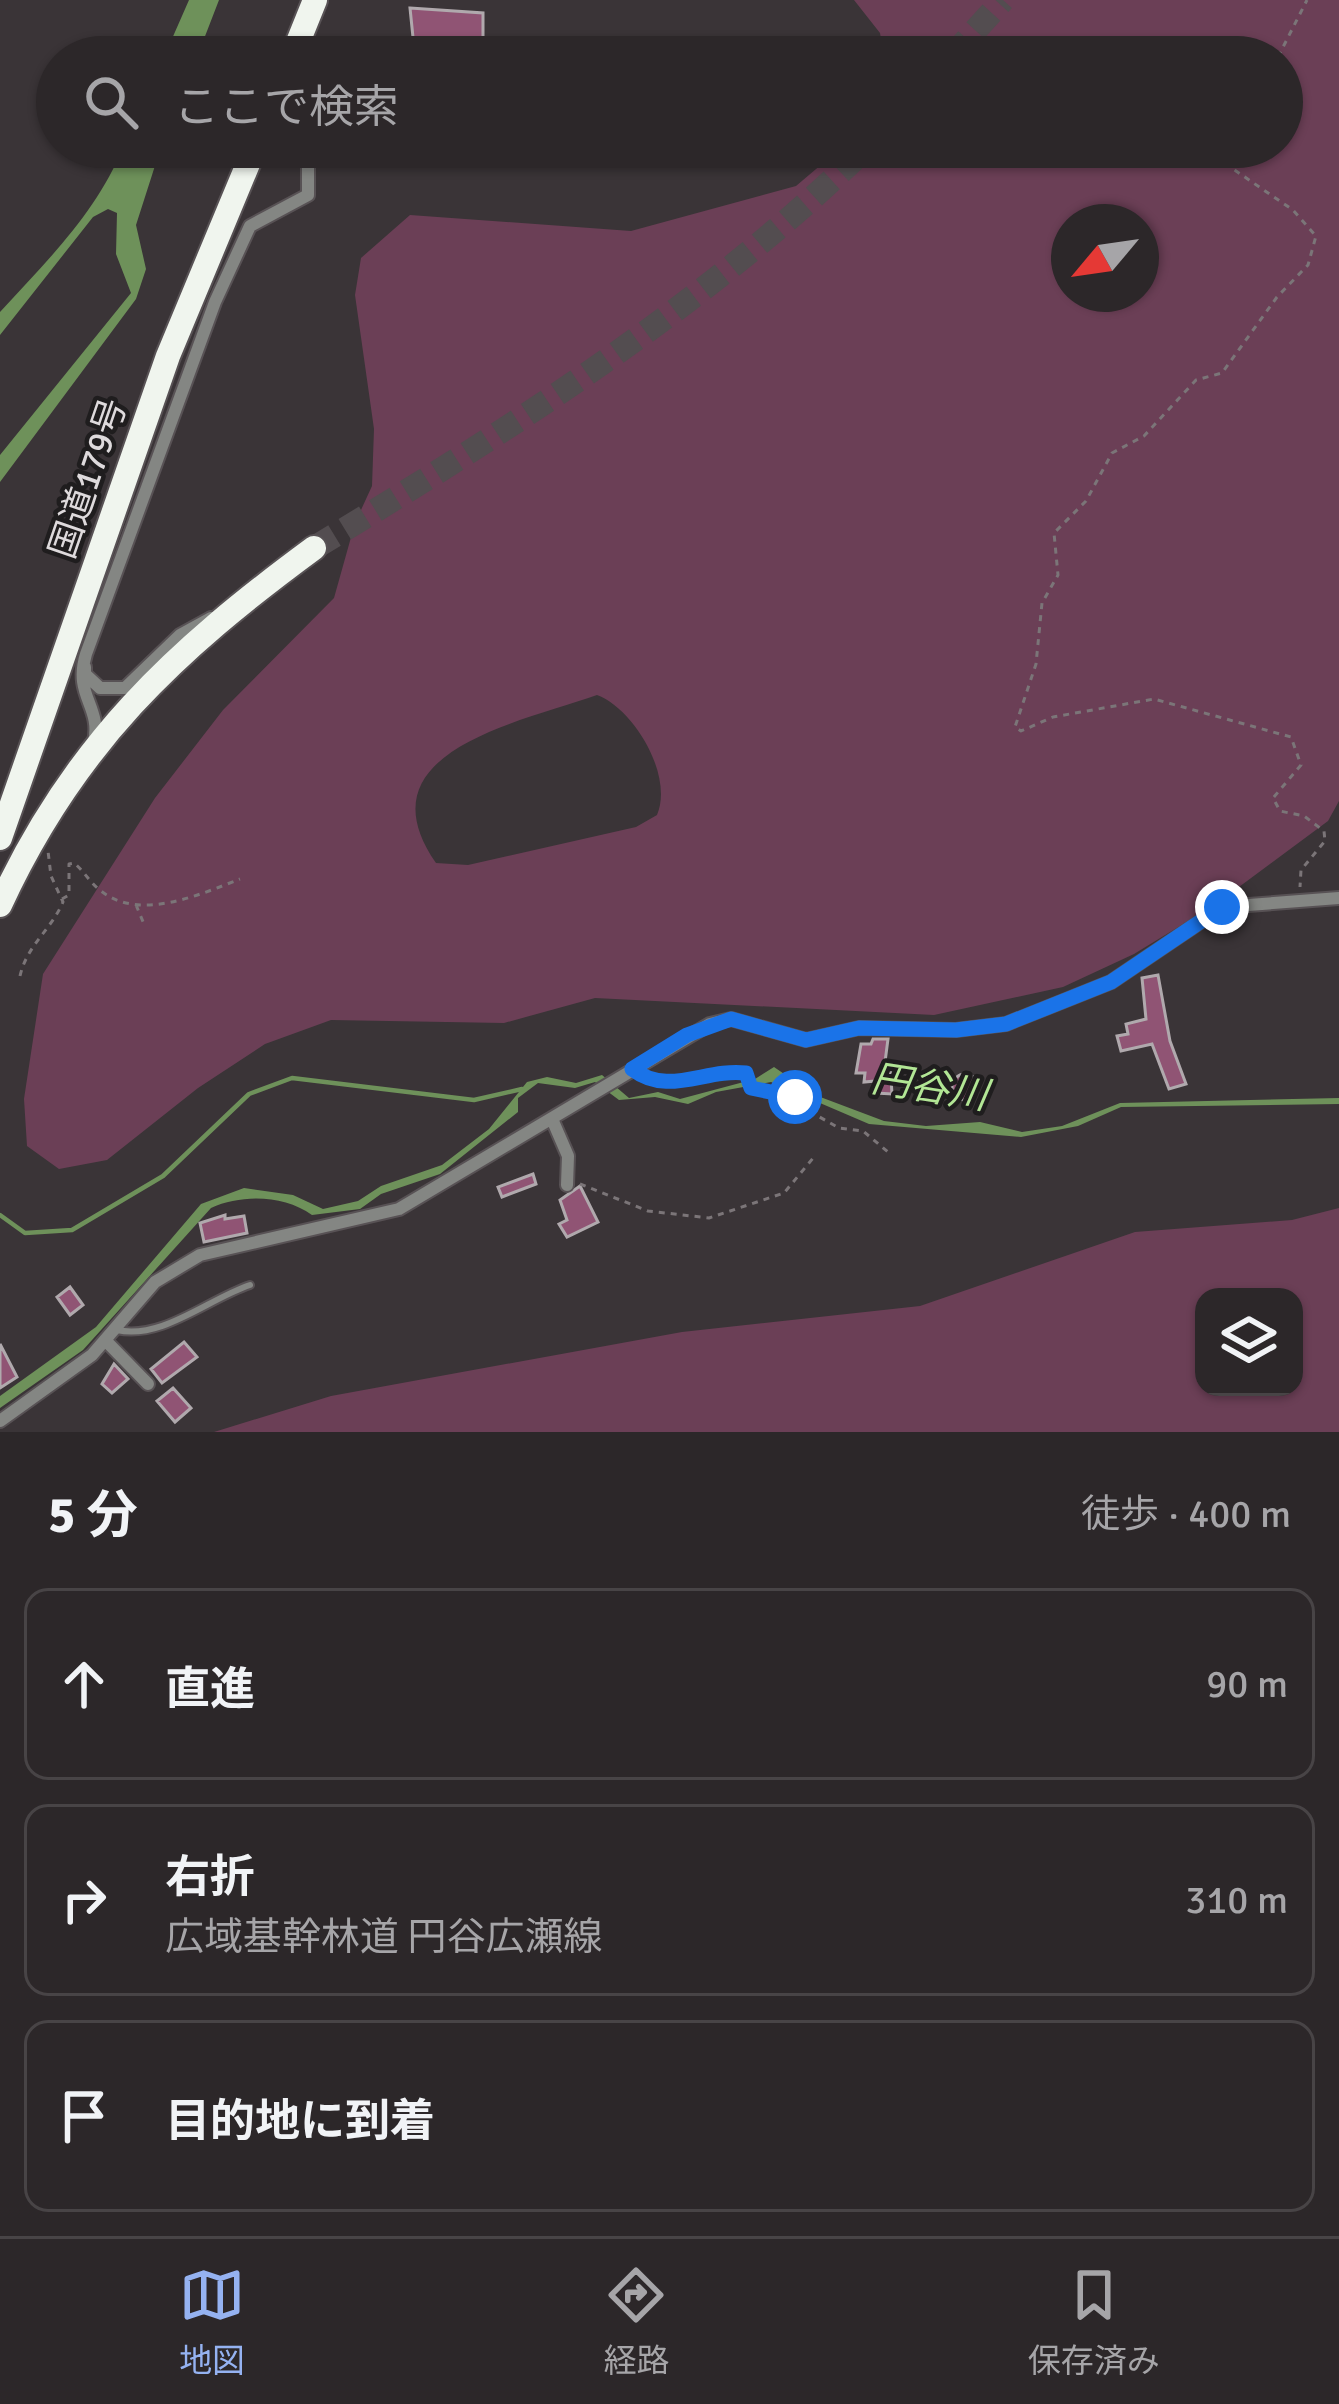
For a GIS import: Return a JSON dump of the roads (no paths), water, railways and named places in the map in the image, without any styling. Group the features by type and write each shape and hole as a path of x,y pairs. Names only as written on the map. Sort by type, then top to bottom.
{"highway":[{"path":"300,36 314,0"},
{"name":"国道179号","path":"0,838 168,356 246,168"},
{"path":"0,904 29,846 93,746 146,687 236,605 314,548"}],"street":[{"path":"93,746 97,718 79,684 86,654 215,302 250,226 308,195 309,168"},
{"path":"86,654 90,680 113,692 125,688 180,634 236,605"},
{"path":"1,1419 45,1393 117,1330 155,1282 200,1255 399,1209 687,1035 731,1019 806,1040 859,1028 956,1030 1006,1024 1111,982 1222,907 1339,898"},
{"path":"552,1119 568,1156 567,1182"},
{"path":"106,1341 148,1384"}],"lane":[{"path":"117,1330 140,1333 250,1286"}],"waterway":[{"path":"0,1215 25,1233 72,1230 163,1176 249,1094 292,1078 474,1100 522,1089"}],"tunnel":[{"path":"970,36 1003,0"},
{"path":"314,548 602,363 739,261 845,168"}],"water label":[{"name":"円谷川","path":"930,1086"}]}
